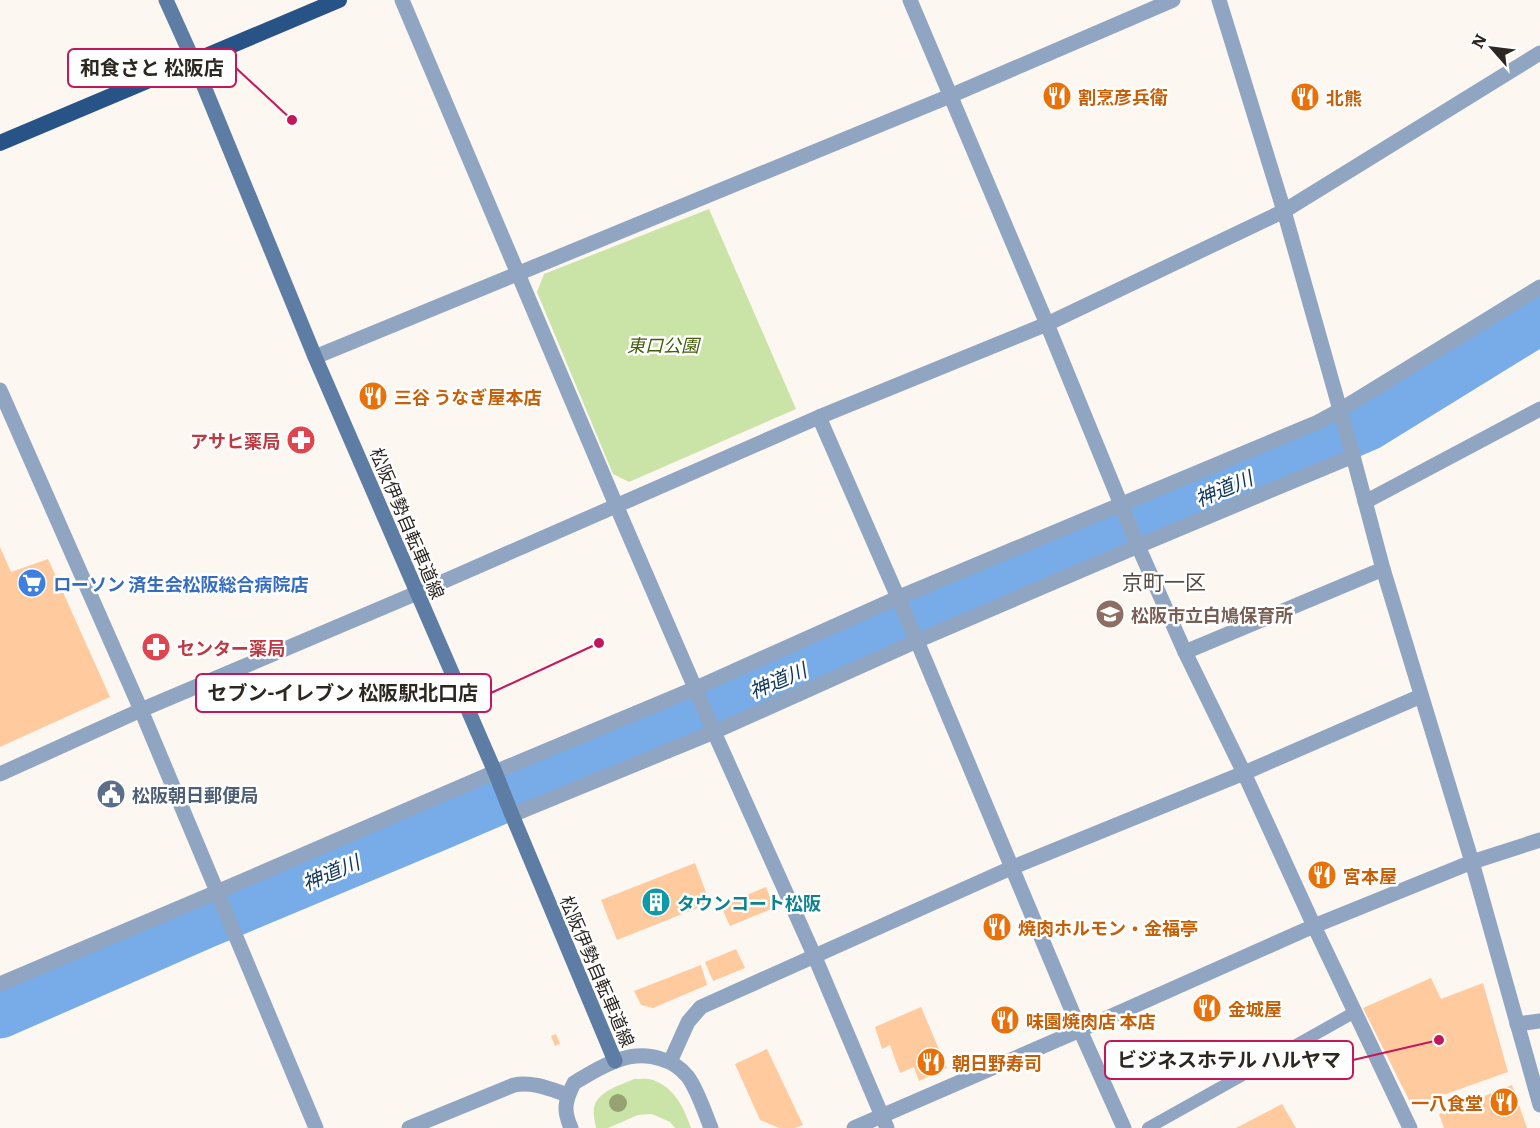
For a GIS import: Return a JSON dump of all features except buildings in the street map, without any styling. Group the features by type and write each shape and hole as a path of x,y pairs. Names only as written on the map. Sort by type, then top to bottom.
{"highway":[{"path":"0,143 339,0"}],"main road":[{"name":"松阪伊勢自転車道線","path":"166,0 194,62 315,357 495,772 615,1061"}],"street":[{"path":"402,0 616,505 814,955 884,1122"},
{"path":"910,0 1047,324 1137,545 1185,652 1410,1128"},
{"path":"315,357 950,96 1173,0"},
{"path":"1220,0 1284,212 1383,569 1472,862 1540,1105"},
{"path":"0,774 141,710 417,593 819,417 1047,324 1284,212 1540,53"},
{"path":"0,984 218,896 495,772 696,687 897,598 1316,423 1340,412 1540,287"},
{"path":"0,390 141,710 316,1128"},
{"path":"1365,502 1540,409"},
{"path":"819,417 917,641 1080,1030 1124,1128"},
{"path":"512,815 714,732 1137,545 1353,455"},
{"path":"1185,652 1383,569"},
{"path":"670,1062 688,1022 701,1007 1011,868 1244,773 1421,696"},
{"path":"854,1128 884,1122 1080,1030 1314,926 1472,862 1540,840"},
{"path":"1517,1024 1540,1020"},
{"path":"571,1128 565,1105 574,1083 615,1061 635,1055 652,1056 670,1062 681,1070 690,1079 711,1128"},
{"path":"409,1128 514,1084 532,1084 568,1095"}],"lane":[{"path":"1148,1128 1355,1012"}],"green space":[{"name":"東口公園","path":"709,209 796,409 629,482 613,474 537,292 544,274"},
{"path":"634,1079 651,1079 673,1093 682,1106 691,1128 675,1128 670,1122 652,1114 638,1115 608,1128 596,1128 594,1108 596,1102 610,1089"}],"waterway":[{"name":"神道川","path":"0,1013 1368,425 1540,319"}],"place":[{"name":"割烹彦兵衛","path":"1057,96"},
{"name":"北熊","path":"1305,97"},
{"name":"和食さと 松阪店","path":"292,120"},
{"name":"三谷 うなぎ屋本店","path":"373,396"},
{"name":"アサヒ薬局","path":"301,440"},
{"name":"ローソン 済生会松阪総合病院店","path":"32,583"},
{"name":"松阪市立白鳩保育所","path":"1110,614"},
{"name":"セブン-イレブン 松阪駅北口店","path":"599,643"},
{"name":"センター薬局","path":"156,647"},
{"name":"松阪朝日郵便局","path":"111,794"},
{"name":"宮本屋","path":"1322,875"},
{"name":"タウンコート松阪","path":"656,902"},
{"name":"焼肉ホルモン・金福亭","path":"997,927"},
{"name":"金城屋","path":"1207,1008"},
{"name":"味園焼肉店 本店","path":"1005,1020"},
{"name":"ビジネスホテル ハルヤマ","path":"1439,1040"},
{"name":"朝日野寿司","path":"931,1062"},
{"name":"一八食堂","path":"1504,1102"}],"district":[{"name":"京町一区","path":"1164,580"}]}
